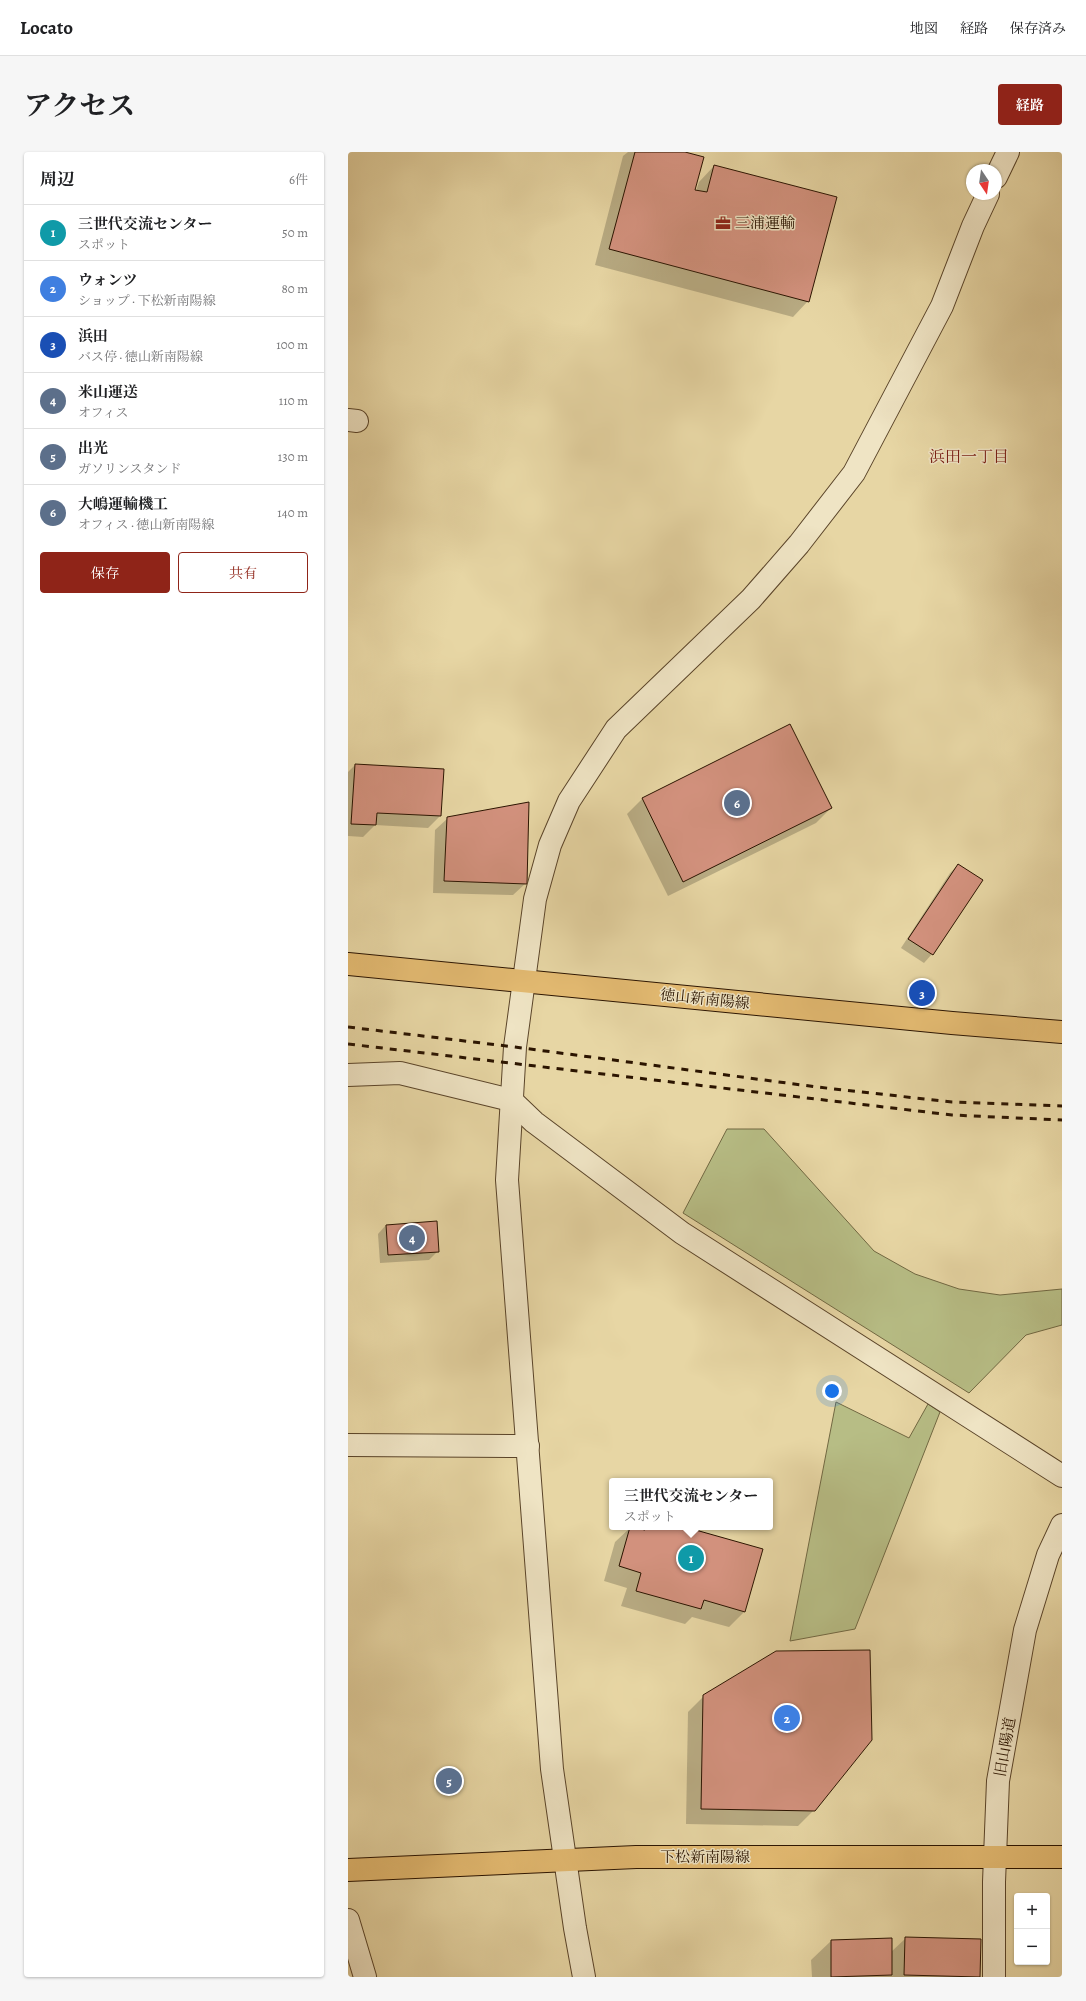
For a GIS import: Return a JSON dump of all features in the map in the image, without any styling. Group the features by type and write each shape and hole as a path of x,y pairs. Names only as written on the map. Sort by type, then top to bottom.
{"main road":[{"name":"徳山新南陽線","path":"348,964 952,1023 1062,1032"},
{"name":"下松新南陽線","path":"348,1870 636,1857 1062,1857"}],"street":[{"path":"1002,164 1008,152"},
{"path":"584,1977 575,1928 552,1769 507,1180 515,1047 535,899 550,845 569,800 616,729 751,599 799,544 854,473 942,306 973,226 985,200"},
{"path":"348,1075 400,1073 511,1100 534,1122 682,1233 1062,1476"},
{"path":"348,1445 528,1446"},
{"name":"旧山陽道","path":"994,1977 995,1857 998,1781 1025,1630 1048,1555 1062,1525"},
{"path":"348,1920 365,1977"}],"green space":[{"path":"727,1129 764,1129 874,1251 915,1274 959,1289 1000,1295 1062,1289 1062,1325 1026,1335 969,1393 683,1213"},
{"path":"836,1402 909,1438 928,1404 940,1412 855,1629 790,1641"}],"building":[{"name":"三浦運輸","path":"635,152 685,152 704,157 695,190 707,192 714,165 837,197 809,302 609,249"},
{"path":"790,724 832,808 683,882 642,798"},
{"path":"355,764 444,769 441,816 377,813 376,825 351,824"},
{"path":"529,802 527,884 444,881 447,817"},
{"path":"958,864 983,880 933,955 908,939"},
{"path":"437,1221 439,1252 388,1255 386,1225"},
{"path":"629,1530 696,1530 763,1549 745,1612 704,1600 701,1609 636,1591 641,1573 619,1566"},
{"path":"870,1650 872,1740 815,1811 701,1809 703,1695 776,1651"},
{"path":"905,1937 981,1939 980,1977 904,1975"},
{"path":"892,1938 892,1975 831,1977 831,1940"}],"railway":[{"path":"348,1027 515,1047 817,1087 952,1102 1062,1106"},
{"path":"348,1044 952,1115 1062,1120"}],"place":[{"name":"三浦運輸","path":"723,223"},
{"name":"大嶋運輸機工","path":"737,803"},
{"name":"浜田","path":"922,993"},
{"name":"米山運送","path":"412,1238"},
{"name":"三世代交流センター","path":"691,1558"},
{"name":"ウォンツ","path":"787,1718"},
{"name":"出光","path":"449,1781"}],"district":[{"name":"浜田一丁目","path":"969,456"}]}
